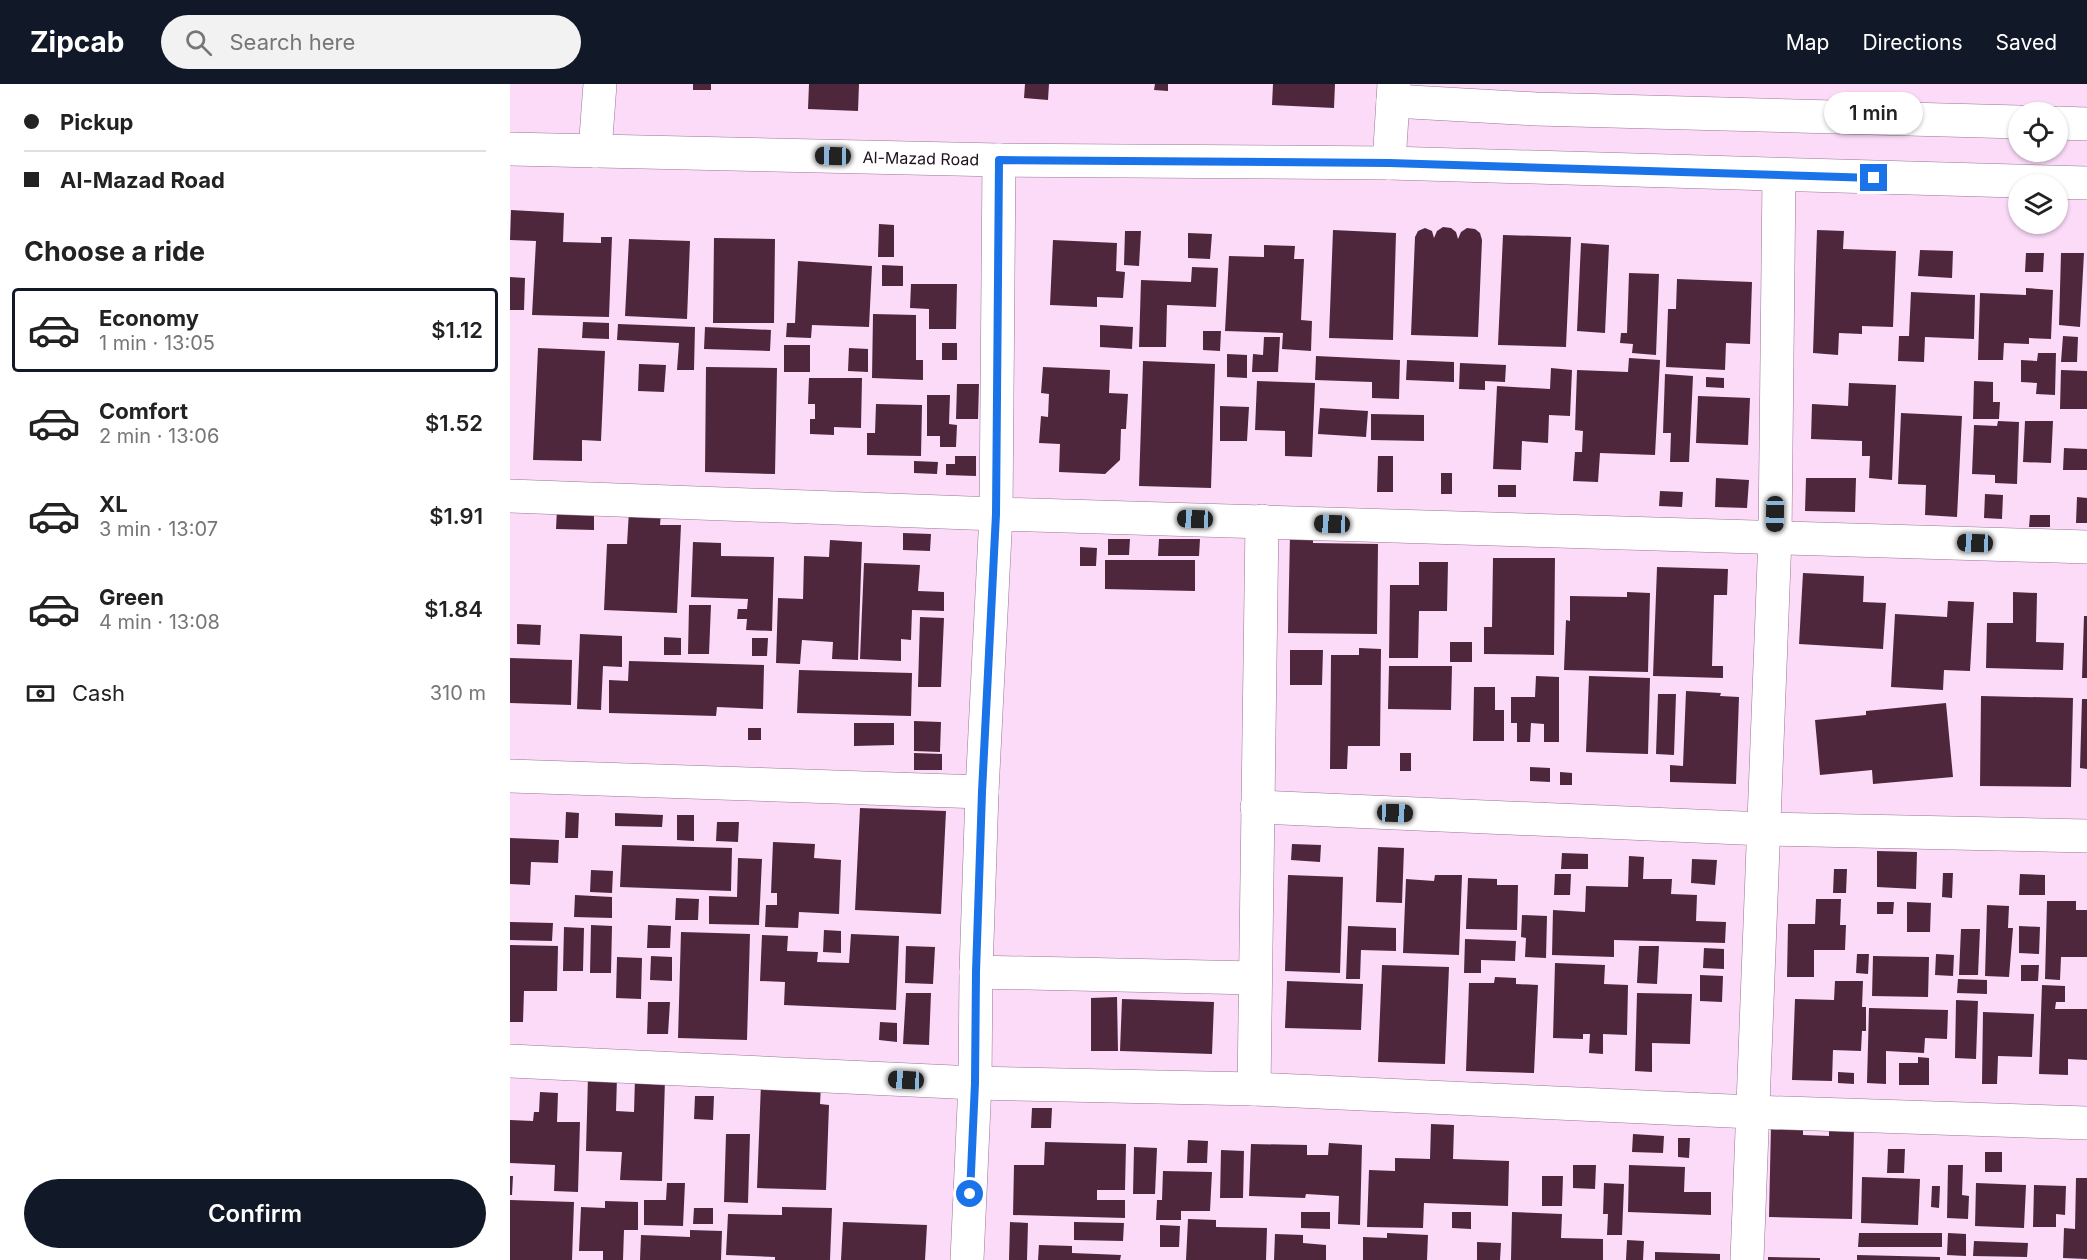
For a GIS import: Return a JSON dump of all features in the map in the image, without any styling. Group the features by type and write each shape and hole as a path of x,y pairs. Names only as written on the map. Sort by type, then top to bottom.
{"street":[{"path":"1389,163 1394,92 1540,97 2008,121"},
{"path":"596,148 599,95"},
{"path":"2068,123 2087,124"},
{"name":"Al-Mazad Road","path":"510,149 596,148 999,160 1389,163 1779,176 2087,183"},
{"path":"967,1260 975,1083 982,792 996,514 999,160"},
{"path":"1747,1260 1774,537 1779,176"},
{"path":"510,496 996,514 2087,547"},
{"path":"1254,1089 1262,521"},
{"path":"510,776 982,792"},
{"path":"1257,807 1764,829 2087,836"},
{"path":"976,972 1255,978"},
{"path":"510,1061 975,1083 1254,1089 1752,1112 2087,1123"}],"building":[{"path":"693,84 711,84 711,90 693,90"},
{"path":"809,84 859,84 858,111 808,109"},
{"path":"1025,84 1049,84 1048,100 1024,98"},
{"path":"1155,84 1168,84 1168,91 1154,90"},
{"path":"1273,84 1335,84 1334,108 1272,105"},
{"path":"511,210 564,213 563,242 601,243 601,237 612,237 609,317 532,315 536,241 510,240"},
{"path":"879,224 894,225 894,257 878,257"},
{"path":"1443,227 1451,228 1456,232 1458,239 1461,232 1467,228 1475,229 1480,233 1482,240 1478,337 1411,335 1415,237 1418,231 1425,228 1432,231 1434,238 1437,231"},
{"path":"1333,230 1396,233 1393,340 1329,338"},
{"path":"1817,230 1844,231 1843,249 1896,251 1893,327 1862,326 1862,334 1839,333 1838,355 1813,353"},
{"path":"1125,231 1141,231 1139,266 1124,265"},
{"path":"1188,233 1212,234 1210,259 1188,258"},
{"path":"1503,235 1571,237 1566,347 1498,345"},
{"path":"714,238 775,239 774,323 713,323"},
{"path":"629,239 690,241 687,319 625,316"},
{"path":"1053,240 1117,243 1116,271 1125,272 1123,298 1097,297 1097,307 1050,305"},
{"path":"1581,243 1609,245 1605,333 1577,331"},
{"path":"1264,245 1295,246 1294,259 1304,259 1301,320 1312,321 1311,351 1282,349 1283,333 1225,331 1229,256 1264,257"},
{"path":"1920,250 1953,251 1952,278 1918,276"},
{"path":"2026,253 2044,253 2043,272 2025,272"},
{"path":"2061,253 2084,253 2080,327 2059,325"},
{"path":"798,261 872,266 869,327 812,325 811,338 786,337 787,323 795,323"},
{"path":"882,265 903,266 903,286 882,286"},
{"path":"1192,267 1218,268 1216,307 1167,305 1166,347 1139,347 1141,280 1191,282"},
{"path":"1629,273 1659,274 1656,355 1632,353 1633,344 1620,343 1621,333 1627,333"},
{"path":"510,277 525,278 524,310 510,310"},
{"path":"1677,279 1752,282 1750,344 1726,343 1725,370 1666,367 1668,309 1676,309"},
{"path":"911,284 957,284 956,329 929,329 929,309 910,308"},
{"path":"2026,288 2053,290 2051,339 2029,338 2029,344 2004,343 2003,360 1978,360 1980,293 2026,295"},
{"path":"1911,292 1975,295 1974,339 1925,337 1924,362 1898,361 1899,336 1909,336"},
{"path":"873,314 916,315 916,360 923,360 923,380 872,378"},
{"path":"583,322 609,323 609,339 582,338"},
{"path":"618,324 695,327 694,370 677,370 679,343 617,340"},
{"path":"1100,325 1133,327 1132,349 1100,347"},
{"path":"705,327 771,330 770,351 704,349"},
{"path":"1203,331 1221,331 1220,351 1203,350"},
{"path":"2063,336 2078,337 2077,362 2061,362"},
{"path":"1264,337 1280,337 1278,372 1252,372 1253,354 1263,355"},
{"path":"942,343 957,343 957,360 942,360"},
{"path":"784,345 810,345 810,372 784,372"},
{"path":"538,348 605,351 601,441 582,440 582,461 533,460"},
{"path":"849,348 868,349 868,372 848,371"},
{"path":"2038,353 2056,353 2055,395 2036,394 2037,383 2021,382 2021,360 2037,361"},
{"path":"1227,354 1247,355 1247,378 1227,377"},
{"path":"1316,356 1400,360 1399,399 1372,398 1372,382 1315,380"},
{"path":"1629,358 1660,360 1655,455 1600,453 1598,482 1573,481 1575,452 1582,452 1583,431 1575,430 1577,370 1628,372"},
{"path":"1407,360 1454,362 1454,382 1406,380"},
{"path":"1143,361 1215,364 1211,488 1139,486"},
{"path":"1460,363 1506,365 1505,382 1485,381 1485,390 1459,389"},
{"path":"639,364 666,365 664,392 638,391"},
{"path":"706,367 777,368 775,474 705,472"},
{"path":"1043,367 1110,370 1109,393 1128,394 1126,429 1121,429 1120,460 1105,474 1059,472 1060,444 1039,443 1041,416 1048,417 1049,394 1041,393"},
{"path":"1551,368 1572,370 1570,416 1549,415 1548,443 1522,441 1521,470 1493,469 1497,386 1550,389"},
{"path":"2061,370 2087,371 2087,409 2060,409"},
{"path":"1665,374 1693,376 1689,462 1670,462 1671,433 1663,433"},
{"path":"1706,377 1724,378 1724,388 1706,387"},
{"path":"809,378 862,378 861,428 834,427 834,435 810,434 810,419 815,419 815,404 808,404"},
{"path":"1257,381 1315,383 1312,457 1285,456 1285,431 1255,430"},
{"path":"1974,381 1993,382 1993,402 2000,402 1999,419 1973,419"},
{"path":"1849,383 1896,385 1892,480 1869,478 1870,456 1862,456 1862,441 1811,439 1812,404 1848,406"},
{"path":"957,384 979,384 978,419 956,419"},
{"path":"927,395 950,395 949,424 957,425 956,447 940,447 940,436 927,436"},
{"path":"1698,396 1750,398 1748,445 1696,443"},
{"path":"876,404 922,405 921,456 867,455 867,433 875,433"},
{"path":"1220,406 1249,407 1247,441 1220,441"},
{"path":"1320,408 1368,411 1366,437 1318,434"},
{"path":"1901,413 1962,416 1957,517 1925,515 1926,485 1898,484"},
{"path":"1371,414 1424,415 1424,441 1371,440"},
{"path":"1998,421 2019,422 2017,484 1995,483 1995,475 1972,474 1974,425 1997,426"},
{"path":"2025,421 2053,421 2051,463 2023,462"},
{"path":"2064,448 2087,449 2087,470 2063,470"},
{"path":"955,456 976,456 976,476 946,475 946,464 955,464"},
{"path":"1378,456 1393,456 1393,492 1377,492"},
{"path":"914,461 938,462 937,474 914,473"},
{"path":"1441,473 1452,473 1452,494 1441,494"},
{"path":"1716,478 1749,480 1747,508 1715,507"},
{"path":"1806,478 1856,478 1855,512 1805,511"},
{"path":"1498,485 1516,485 1516,497 1498,497"},
{"path":"1660,491 1683,492 1682,507 1659,506"},
{"path":"1985,494 2003,495 2002,519 1984,518"},
{"path":"2077,497 2087,498 2087,523 2076,523"},
{"path":"557,509 594,510 594,530 556,529"},
{"path":"629,511 661,513 660,525 681,525 677,613 604,610 607,544 627,544"},
{"path":"2030,515 2050,515 2050,527 2029,527"},
{"path":"903,533 931,534 930,551 903,550"},
{"path":"1290,534 1313,534 1313,543 1378,544 1377,634 1288,633"},
{"path":"1108,539 1130,539 1129,555 1108,555"},
{"path":"1159,539 1200,539 1199,556 1158,556"},
{"path":"830,540 862,542 858,660 832,659 833,642 802,640 800,664 776,663 778,598 803,599 804,556 829,557"},
{"path":"693,542 721,543 721,556 774,557 772,631 746,630 747,619 737,619 738,609 747,609 748,599 691,597"},
{"path":"1080,547 1097,548 1096,566 1080,566"},
{"path":"1493,558 1555,558 1554,655 1484,654 1484,627 1492,627"},
{"path":"1105,560 1195,560 1195,591 1105,589"},
{"path":"1419,562 1448,562 1447,611 1419,611 1418,658 1389,658 1390,585 1419,585"},
{"path":"864,563 920,565 918,591 944,592 944,611 912,610 911,640 901,639 901,661 860,659"},
{"path":"1657,567 1728,569 1727,595 1714,595 1712,666 1723,666 1723,678 1653,676"},
{"path":"1803,573 1864,576 1863,602 1886,603 1883,649 1799,644"},
{"path":"1627,592 1650,593 1648,672 1564,670 1566,620 1570,621 1570,596 1627,597"},
{"path":"2013,592 2037,593 2036,642 2064,643 2063,670 1986,668 1987,623 2013,623"},
{"path":"1948,601 1974,602 1970,671 1944,670 1943,690 1891,687 1895,614 1947,617"},
{"path":"689,605 711,605 709,654 688,654"},
{"path":"2084,616 2087,616 2087,678 2082,678"},
{"path":"920,617 944,618 941,687 918,687"},
{"path":"517,624 541,625 540,645 517,644"},
{"path":"580,634 622,636 622,667 603,666 601,710 577,709"},
{"path":"664,637 681,638 681,655 664,655"},
{"path":"752,638 768,638 767,656 752,656"},
{"path":"1450,642 1472,642 1472,662 1450,662"},
{"path":"1359,648 1381,649 1380,746 1348,746 1347,769 1330,769 1331,655 1359,655"},
{"path":"1290,650 1323,650 1322,685 1290,685"},
{"path":"510,658 572,660 571,705 510,703"},
{"path":"629,661 764,665 763,709 717,707 716,716 609,713 609,680 628,681"},
{"path":"1389,666 1452,666 1451,710 1388,709"},
{"path":"799,670 912,673 911,716 797,713"},
{"path":"1536,676 1559,677 1559,742 1544,742 1544,724 1531,723 1530,742 1517,742 1517,723 1511,723 1511,697 1535,697"},
{"path":"1589,676 1650,678 1648,754 1586,752"},
{"path":"1474,687 1495,687 1495,710 1504,710 1504,741 1473,741"},
{"path":"1686,691 1721,693 1720,696 1739,697 1736,784 1670,782 1670,765 1683,766"},
{"path":"1658,694 1676,694 1674,755 1656,754"},
{"path":"1981,696 2073,698 2071,787 1980,786"},
{"path":"2082,699 2087,699 2087,769 2080,768"},
{"path":"1946,703 1953,777 1873,784 1872,770 1820,775 1815,720 1866,715 1866,711"},
{"path":"914,721 941,722 940,752 914,751"},
{"path":"854,723 894,723 894,745 854,746"},
{"path":"748,728 761,728 761,740 748,740"},
{"path":"914,753 942,754 942,770 914,770"},
{"path":"1400,753 1411,753 1411,771 1400,771"},
{"path":"1530,767 1550,768 1550,782 1530,781"},
{"path":"1560,772 1572,773 1572,785 1560,785"},
{"path":"860,808 946,811 941,914 855,910"},
{"path":"566,812 579,813 578,838 565,838"},
{"path":"615,813 663,815 662,827 615,826"},
{"path":"677,815 694,815 694,841 677,840"},
{"path":"717,822 739,822 738,842 716,841"},
{"path":"510,838 559,840 558,863 531,862 530,885 510,884"},
{"path":"773,842 815,844 814,858 841,860 839,914 799,912 798,928 765,927 766,905 777,905 777,893 771,893"},
{"path":"1292,844 1321,845 1320,862 1291,860"},
{"path":"622,845 732,848 731,891 620,887"},
{"path":"1378,847 1404,848 1402,903 1376,902"},
{"path":"1877,851 1917,852 1916,889 1877,887"},
{"path":"1562,853 1588,854 1588,869 1561,869"},
{"path":"1629,856 1644,857 1643,879 1672,879 1671,894 1697,895 1696,921 1726,922 1725,943 1614,940 1614,957 1552,955 1553,910 1585,912 1586,886 1628,887"},
{"path":"738,858 762,859 759,925 709,924 709,896 737,897"},
{"path":"1692,859 1717,860 1715,885 1691,883"},
{"path":"1834,869 1847,869 1846,893 1833,893"},
{"path":"591,870 613,871 612,893 590,892"},
{"path":"1943,873 1953,873 1952,898 1942,897"},
{"path":"1555,874 1571,874 1570,895 1554,895"},
{"path":"2020,874 2045,875 2045,895 2019,895"},
{"path":"1288,875 1343,877 1340,973 1285,971"},
{"path":"1435,875 1462,875 1459,955 1403,953 1406,879 1434,881"},
{"path":"1468,878 1497,879 1497,885 1518,885 1517,930 1466,929"},
{"path":"575,895 612,897 612,918 574,917"},
{"path":"676,898 699,899 698,920 675,920"},
{"path":"1816,899 1841,899 1840,925 1846,925 1845,950 1814,950 1814,977 1787,977 1788,924 1815,924"},
{"path":"2047,901 2076,901 2076,910 2087,910 2087,957 2061,957 2060,980 2045,979"},
{"path":"1877,902 1894,902 1893,914 1877,914"},
{"path":"1907,902 1931,903 1930,932 1907,932"},
{"path":"1987,905 2009,906 2008,928 2013,928 2009,977 1985,976"},
{"path":"1522,915 1547,916 1546,958 1525,957 1526,938 1521,937"},
{"path":"510,922 553,923 552,941 510,940"},
{"path":"591,925 612,926 611,973 590,973"},
{"path":"648,925 671,926 670,948 647,948"},
{"path":"1348,926 1396,928 1396,951 1361,950 1360,979 1346,979"},
{"path":"2019,926 2040,927 2039,954 2019,953"},
{"path":"564,927 584,928 583,971 563,971"},
{"path":"1961,929 1980,929 1978,975 1959,975"},
{"path":"824,930 841,931 841,953 823,952"},
{"path":"681,932 750,934 747,1040 678,1038"},
{"path":"851,934 899,936 896,1010 784,1005 785,982 760,981 762,935 788,936 787,951 818,952 817,962 849,963"},
{"path":"1465,939 1516,941 1515,961 1481,960 1481,973 1464,973"},
{"path":"510,945 558,946 557,991 524,991 523,1022 510,1022"},
{"path":"906,946 935,947 933,984 905,983"},
{"path":"1639,946 1659,946 1657,984 1637,983"},
{"path":"1704,948 1724,949 1724,969 1703,968"},
{"path":"1857,954 1869,954 1868,974 1856,973"},
{"path":"1936,954 1954,955 1953,976 1935,975"},
{"path":"651,956 672,957 672,981 650,980"},
{"path":"1873,956 1929,957 1928,997 1872,996"},
{"path":"617,957 642,958 641,999 616,998"},
{"path":"1555,963 1605,965 1604,984 1628,985 1627,1035 1603,1034 1603,1054 1589,1053 1590,1034 1583,1034 1583,1039 1553,1038"},
{"path":"1382,965 1449,967 1445,1064 1378,1062"},
{"path":"2021,965 2039,965 2038,981 2021,981"},
{"path":"1700,975 1723,976 1722,1002 1700,1001"},
{"path":"1495,977 1516,978 1516,984 1538,985 1534,1073 1466,1071 1469,983 1494,983"},
{"path":"1958,979 1987,980 1987,994 1957,993"},
{"path":"1287,981 1363,984 1361,1030 1285,1028"},
{"path":"1835,981 1863,981 1862,1007 1866,1007 1866,1031 1862,1031 1861,1051 1833,1050 1832,1081 1792,1080 1795,999 1834,1000"},
{"path":"2042,985 2065,986 2065,1002 2056,1002 2055,1009 2087,1009 2087,1060 2068,1059 2068,1075 2039,1074"},
{"path":"906,993 931,993 929,1045 903,1044"},
{"path":"1637,993 1692,994 1690,1044 1652,1043 1652,1072 1635,1071"},
{"path":"1117,997 1118,1051 1091,1051 1091,998"},
{"path":"1122,999 1214,1002 1212,1054 1120,1051"},
{"path":"1956,1000 1978,1001 1976,1059 1955,1058"},
{"path":"648,1002 670,1002 668,1034 647,1034"},
{"path":"1869,1008 1948,1010 1947,1039 1925,1038 1924,1053 1886,1051 1886,1084 1867,1083"},
{"path":"1983,1012 2034,1014 2032,1057 1998,1056 1997,1084 1982,1084"},
{"path":"880,1022 897,1023 897,1042 879,1040"},
{"path":"1918,1057 1929,1058 1929,1085 1899,1085 1899,1063 1918,1063"},
{"path":"1838,1072 1854,1073 1854,1084 1838,1083"},
{"path":"588,1076 617,1077 616,1111 634,1112 635,1078 665,1079 662,1181 620,1180 622,1152 586,1151"},
{"path":"761,1083 821,1085 820,1104 829,1105 826,1190 757,1188"},
{"path":"540,1092 558,1093 557,1122 580,1122 578,1192 554,1191 555,1165 510,1163 510,1120 533,1121 534,1112 539,1112"},
{"path":"695,1096 714,1096 713,1120 694,1119"},
{"path":"1032,1108 1052,1108 1051,1128 1031,1128"},
{"path":"1431,1124 1454,1125 1453,1159 1509,1161 1508,1206 1424,1203 1423,1228 1367,1227 1369,1170 1395,1171 1395,1158 1430,1159"},
{"path":"1771,1125 1803,1126 1803,1135 1829,1136 1829,1130 1854,1130 1852,1219 1769,1217"},
{"path":"726,1134 750,1134 748,1203 724,1202"},
{"path":"1633,1134 1664,1136 1663,1153 1632,1152"},
{"path":"1678,1138 1690,1138 1689,1158 1678,1157"},
{"path":"1188,1140 1208,1141 1207,1163 1187,1163"},
{"path":"1045,1142 1126,1144 1125,1190 1097,1190 1097,1200 1125,1200 1125,1218 1013,1215 1014,1165 1044,1165"},
{"path":"1329,1143 1362,1145 1360,1225 1338,1224 1339,1196 1306,1194 1305,1198 1249,1196 1251,1144 1307,1145 1307,1155 1328,1155"},
{"path":"1134,1147 1157,1148 1155,1194 1133,1194"},
{"path":"1888,1149 1905,1149 1904,1173 1887,1173"},
{"path":"1221,1150 1244,1151 1243,1198 1220,1198"},
{"path":"1985,1152 2002,1152 2002,1172 1985,1172"},
{"path":"1573,1165 1596,1165 1595,1189 1573,1188"},
{"path":"1629,1165 1685,1167 1684,1192 1711,1192 1711,1215 1628,1212"},
{"path":"1948,1165 1963,1165 1962,1195 1969,1196 1968,1219 1947,1218"},
{"path":"1163,1171 1212,1172 1210,1211 1181,1211 1181,1220 1156,1220 1157,1200 1162,1200"},
{"path":"510,1176 513,1176 512,1195 510,1195"},
{"path":"1542,1176 1563,1176 1562,1206 1542,1206"},
{"path":"1862,1177 1920,1179 1918,1225 1861,1223"},
{"path":"2076,1178 2087,1178 2087,1259 2063,1258 2064,1228 2075,1229"},
{"path":"667,1183 685,1183 683,1226 644,1225 644,1200 666,1200"},
{"path":"1604,1183 1624,1184 1622,1235 1607,1235 1608,1214 1603,1214"},
{"path":"1976,1183 2026,1185 2024,1228 1975,1226"},
{"path":"2034,1185 2066,1186 2065,1215 2056,1214 2056,1227 2033,1227"},
{"path":"1932,1186 1940,1186 1939,1208 1931,1207"},
{"path":"510,1200 574,1202 572,1260 510,1260"},
{"path":"605,1201 638,1202 638,1230 624,1230 623,1260 603,1260 603,1251 579,1251 581,1207 605,1208"},
{"path":"782,1207 832,1208 830,1260 775,1260 775,1257 726,1255 728,1214 782,1215"},
{"path":"694,1208 713,1208 713,1224 693,1224"},
{"path":"1301,1212 1330,1212 1330,1229 1301,1228"},
{"path":"1452,1212 1471,1212 1471,1229 1452,1228"},
{"path":"1512,1212 1562,1214 1561,1238 1603,1239 1603,1260 1511,1260"},
{"path":"1188,1219 1216,1220 1216,1227 1267,1228 1266,1260 1186,1260"},
{"path":"843,1222 927,1225 925,1260 841,1260"},
{"path":"1010,1222 1028,1223 1027,1260 1009,1260"},
{"path":"1074,1222 1124,1223 1123,1241 1074,1240"},
{"path":"1160,1225 1180,1226 1179,1247 1160,1247"},
{"path":"690,1230 722,1231 721,1260 640,1260 641,1235 690,1237"},
{"path":"1387,1233 1428,1235 1427,1260 1363,1260 1363,1237 1387,1238"},
{"path":"1859,1233 1942,1233 1942,1247 1858,1247"},
{"path":"1948,1233 1966,1234 1966,1256 1947,1255"},
{"path":"1275,1234 1303,1235 1303,1243 1326,1245 1326,1260 1274,1260"},
{"path":"1627,1240 1644,1241 1643,1260 1626,1260"},
{"path":"1974,1241 2028,1243 2027,1257 1973,1256"},
{"path":"1477,1242 1501,1243 1500,1260 1477,1260"},
{"path":"1039,1245 1072,1246 1072,1253 1121,1255 1120,1260 1038,1260"},
{"path":"1655,1252 1720,1254 1720,1260 1655,1260"},
{"path":"1857,1255 1940,1257 1940,1260 1857,1260"},
{"path":"1768,1257 1820,1258 1820,1260 1768,1260"}],"route":[{"path":"970,1194 982,792 996,514 999,160 1389,163 1874,178"}]}
